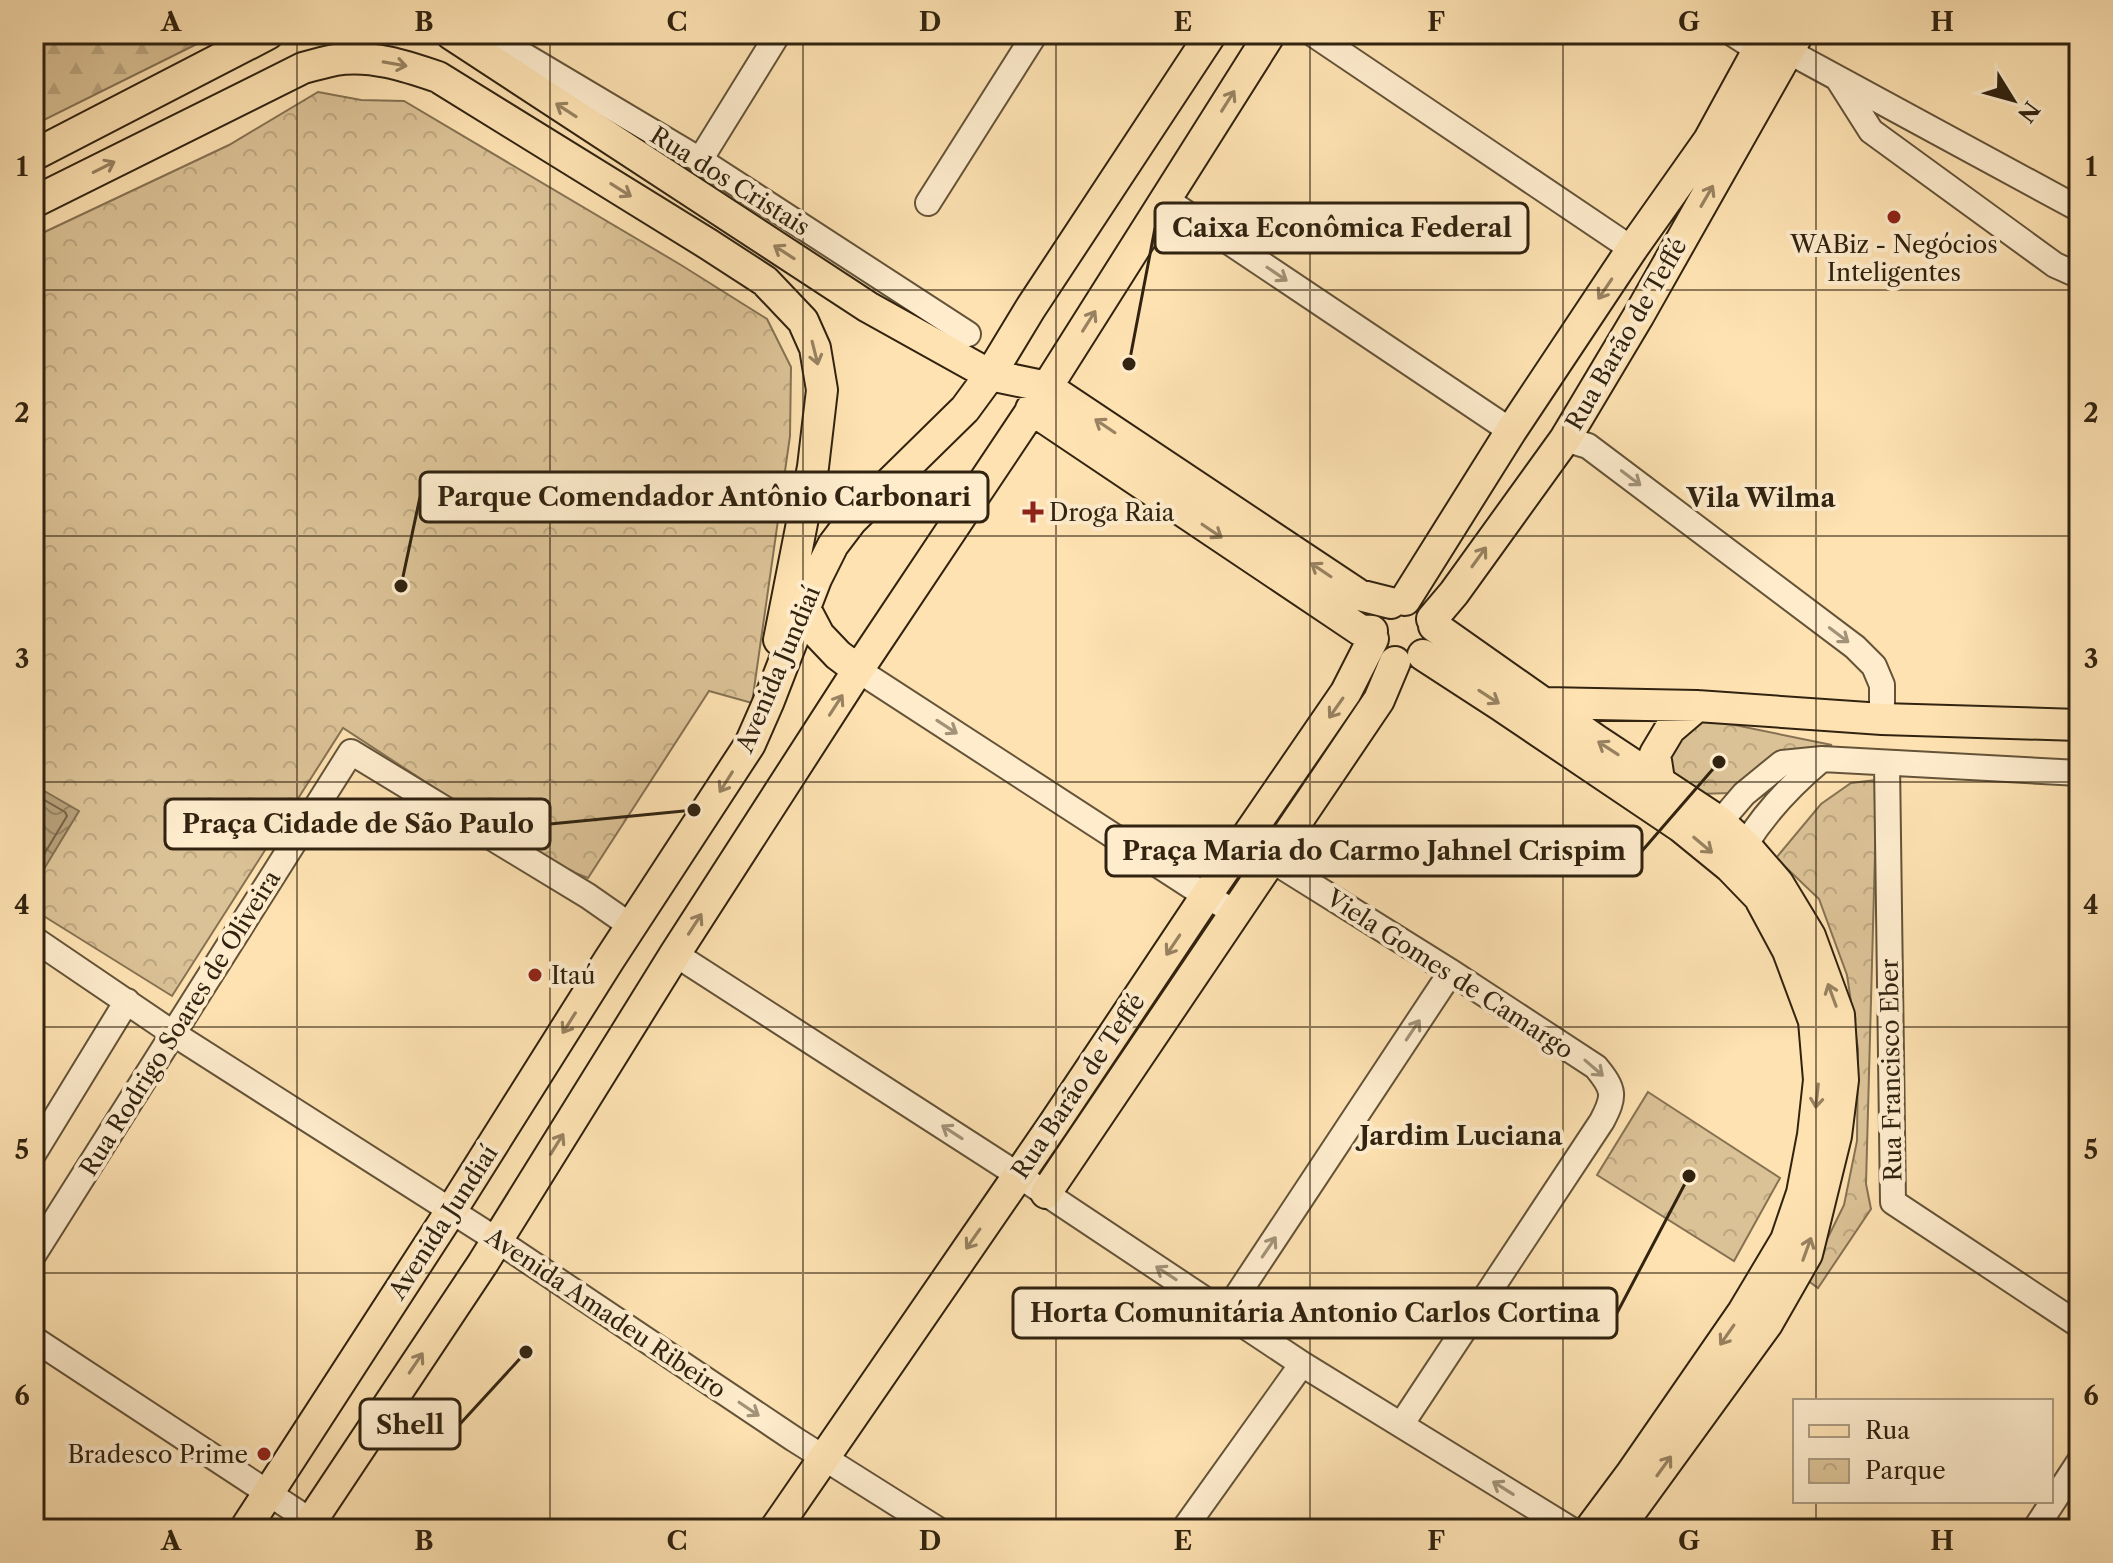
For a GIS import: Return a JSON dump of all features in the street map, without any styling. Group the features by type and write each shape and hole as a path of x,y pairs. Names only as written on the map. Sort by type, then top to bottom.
{"main road":[{"path":"34,155 268,34"},
{"path":"451,34 868,307 957,343 979,347 1030,309"},
{"name":"Avenida Jundiaí","path":"245,1529 750,744 816,579 833,545 852,520 965,409 1211,34"},
{"path":"314,1526 675,954 858,670 1039,398 1270,34"},
{"name":"Rua Barão de Teffé","path":"1398,602 1632,249 1709,140 1768,40"},
{"name":"Rua Barão de Teffé","path":"1433,622 1565,439 1734,150 1768,40"},
{"path":"34,202 303,68 335,60 355,46 438,77 765,281 803,321 815,348 822,390 813,467 768,703"},
{"path":"1632,249 1646,256 1671,258"},
{"path":"957,343 990,375 1039,398 1359,595 1421,606 1433,622 1596,740 1720,822 1778,883 1810,936 1839,1015 1843,1080 1836,1136 1807,1254 1767,1324 1618,1529"},
{"path":"1039,398 1360,630 1372,635"},
{"path":"1511,431 1528,438 1565,439"},
{"path":"793,562 798,596 819,635 858,670"},
{"path":"1398,602 1377,614 1372,635 1381,654 1409,658 1489,697 1681,827 1730,867 1759,897 1788,951 1814,1021 1819,1080 1813,1135 1802,1193 1786,1240 1743,1312 1590,1529"},
{"path":"1409,658 1432,642 1433,622"},
{"name":"Rua Barão de Teffé","path":"775,1529 1346,692 1372,635"},
{"name":"Rua Barão de Teffé","path":"1046,1193 1409,658"},
{"path":"1545,703 1697,706 1882,719 2079,725"},
{"path":"1659,780 1655,754 1670,729 1697,706"},
{"path":"1053,1125 1054,1142 1065,1166"}],"street":[{"name":"Rua dos Cristais","path":"488,34 700,160 884,281 957,343"},
{"path":"700,160 778,34"},
{"path":"928,203 1035,34"},
{"path":"1313,34 1632,249"},
{"path":"1768,40 2079,209"},
{"path":"1836,77 1871,131 2055,265 2073,273 2079,271"},
{"path":"1165,199 1511,431"},
{"path":"868,307 884,281"},
{"path":"1565,439 1588,446 1855,647 1874,666 1882,685 1882,719"},
{"path":"858,670 1235,912"},
{"name":"Rua Rodrigo Soares de Oliveira","path":"34,1254 351,752 588,896 631,926"},
{"path":"1745,845 1761,819 1794,782 1822,759"},
{"path":"1720,822 1744,794 1782,763 1822,759 2079,773"},
{"name":"Rua Francisco Eber","path":"1887,764 1893,1202 2079,1325"},
{"name":"Viela Gomes de Camargo","path":"1270,859 1596,1067 1609,1083 1612,1102 1602,1121 1401,1425"},
{"name":"Avenida Amadeu Ribeiro","path":"34,939 174,1034 497,1240 823,1458 937,1529"},
{"path":"675,954 1046,1193 1302,1364 1570,1529"},
{"path":"1226,1312 1451,972"},
{"path":"34,1153 127,1001"},
{"path":"34,1339 314,1526"},
{"path":"1184,1529 1302,1364"},
{"path":"2053,1502 2079,1462"},
{"path":"2035,1529 2052,1503"}],"green space":[{"path":"34,34 217,34 34,125"},
{"path":"318,92 361,100 404,101 767,319 791,367 790,436 752,703 709,691 588,878 548,862 343,728 172,996 34,910 34,237 229,145"},
{"path":"1686,722 1720,722 1832,745 1788,751 1731,793 1697,794 1671,775 1669,755"},
{"path":"1877,780 1866,1184 1871,1209 1818,1288 1807,1280 1844,1205 1857,1141 1858,1049 1847,975 1819,899 1776,858 1821,804 1851,783"},
{"path":"1648,1092 1780,1178 1734,1261 1597,1175"}],"water":[{"path":"34,785 79,811 41,874 34,870"}],"place":[{"name":"WABiz - Negócios Inteligentes","path":"1894,217"},
{"name":"Caixa Econômica Federal","path":"1129,364"},
{"name":"Droga Raia","path":"1033,512"},
{"name":"Parque Comendador Antônio Carbonari","path":"401,586"},
{"name":"Praça Maria do Carmo Jahnel Crispim","path":"1719,762"},
{"name":"Praça Cidade de São Paulo","path":"694,810"},
{"name":"Itaú","path":"535,975"},
{"name":"Horta Comunitária Antonio Carlos Cortina","path":"1689,1176"},
{"name":"Shell","path":"526,1352"},
{"name":"Bradesco Prime","path":"264,1454"}],"district":[{"name":"Vila Wilma","path":"1761,498"},
{"name":"Jardim Luciana","path":"1461,1136"}]}
